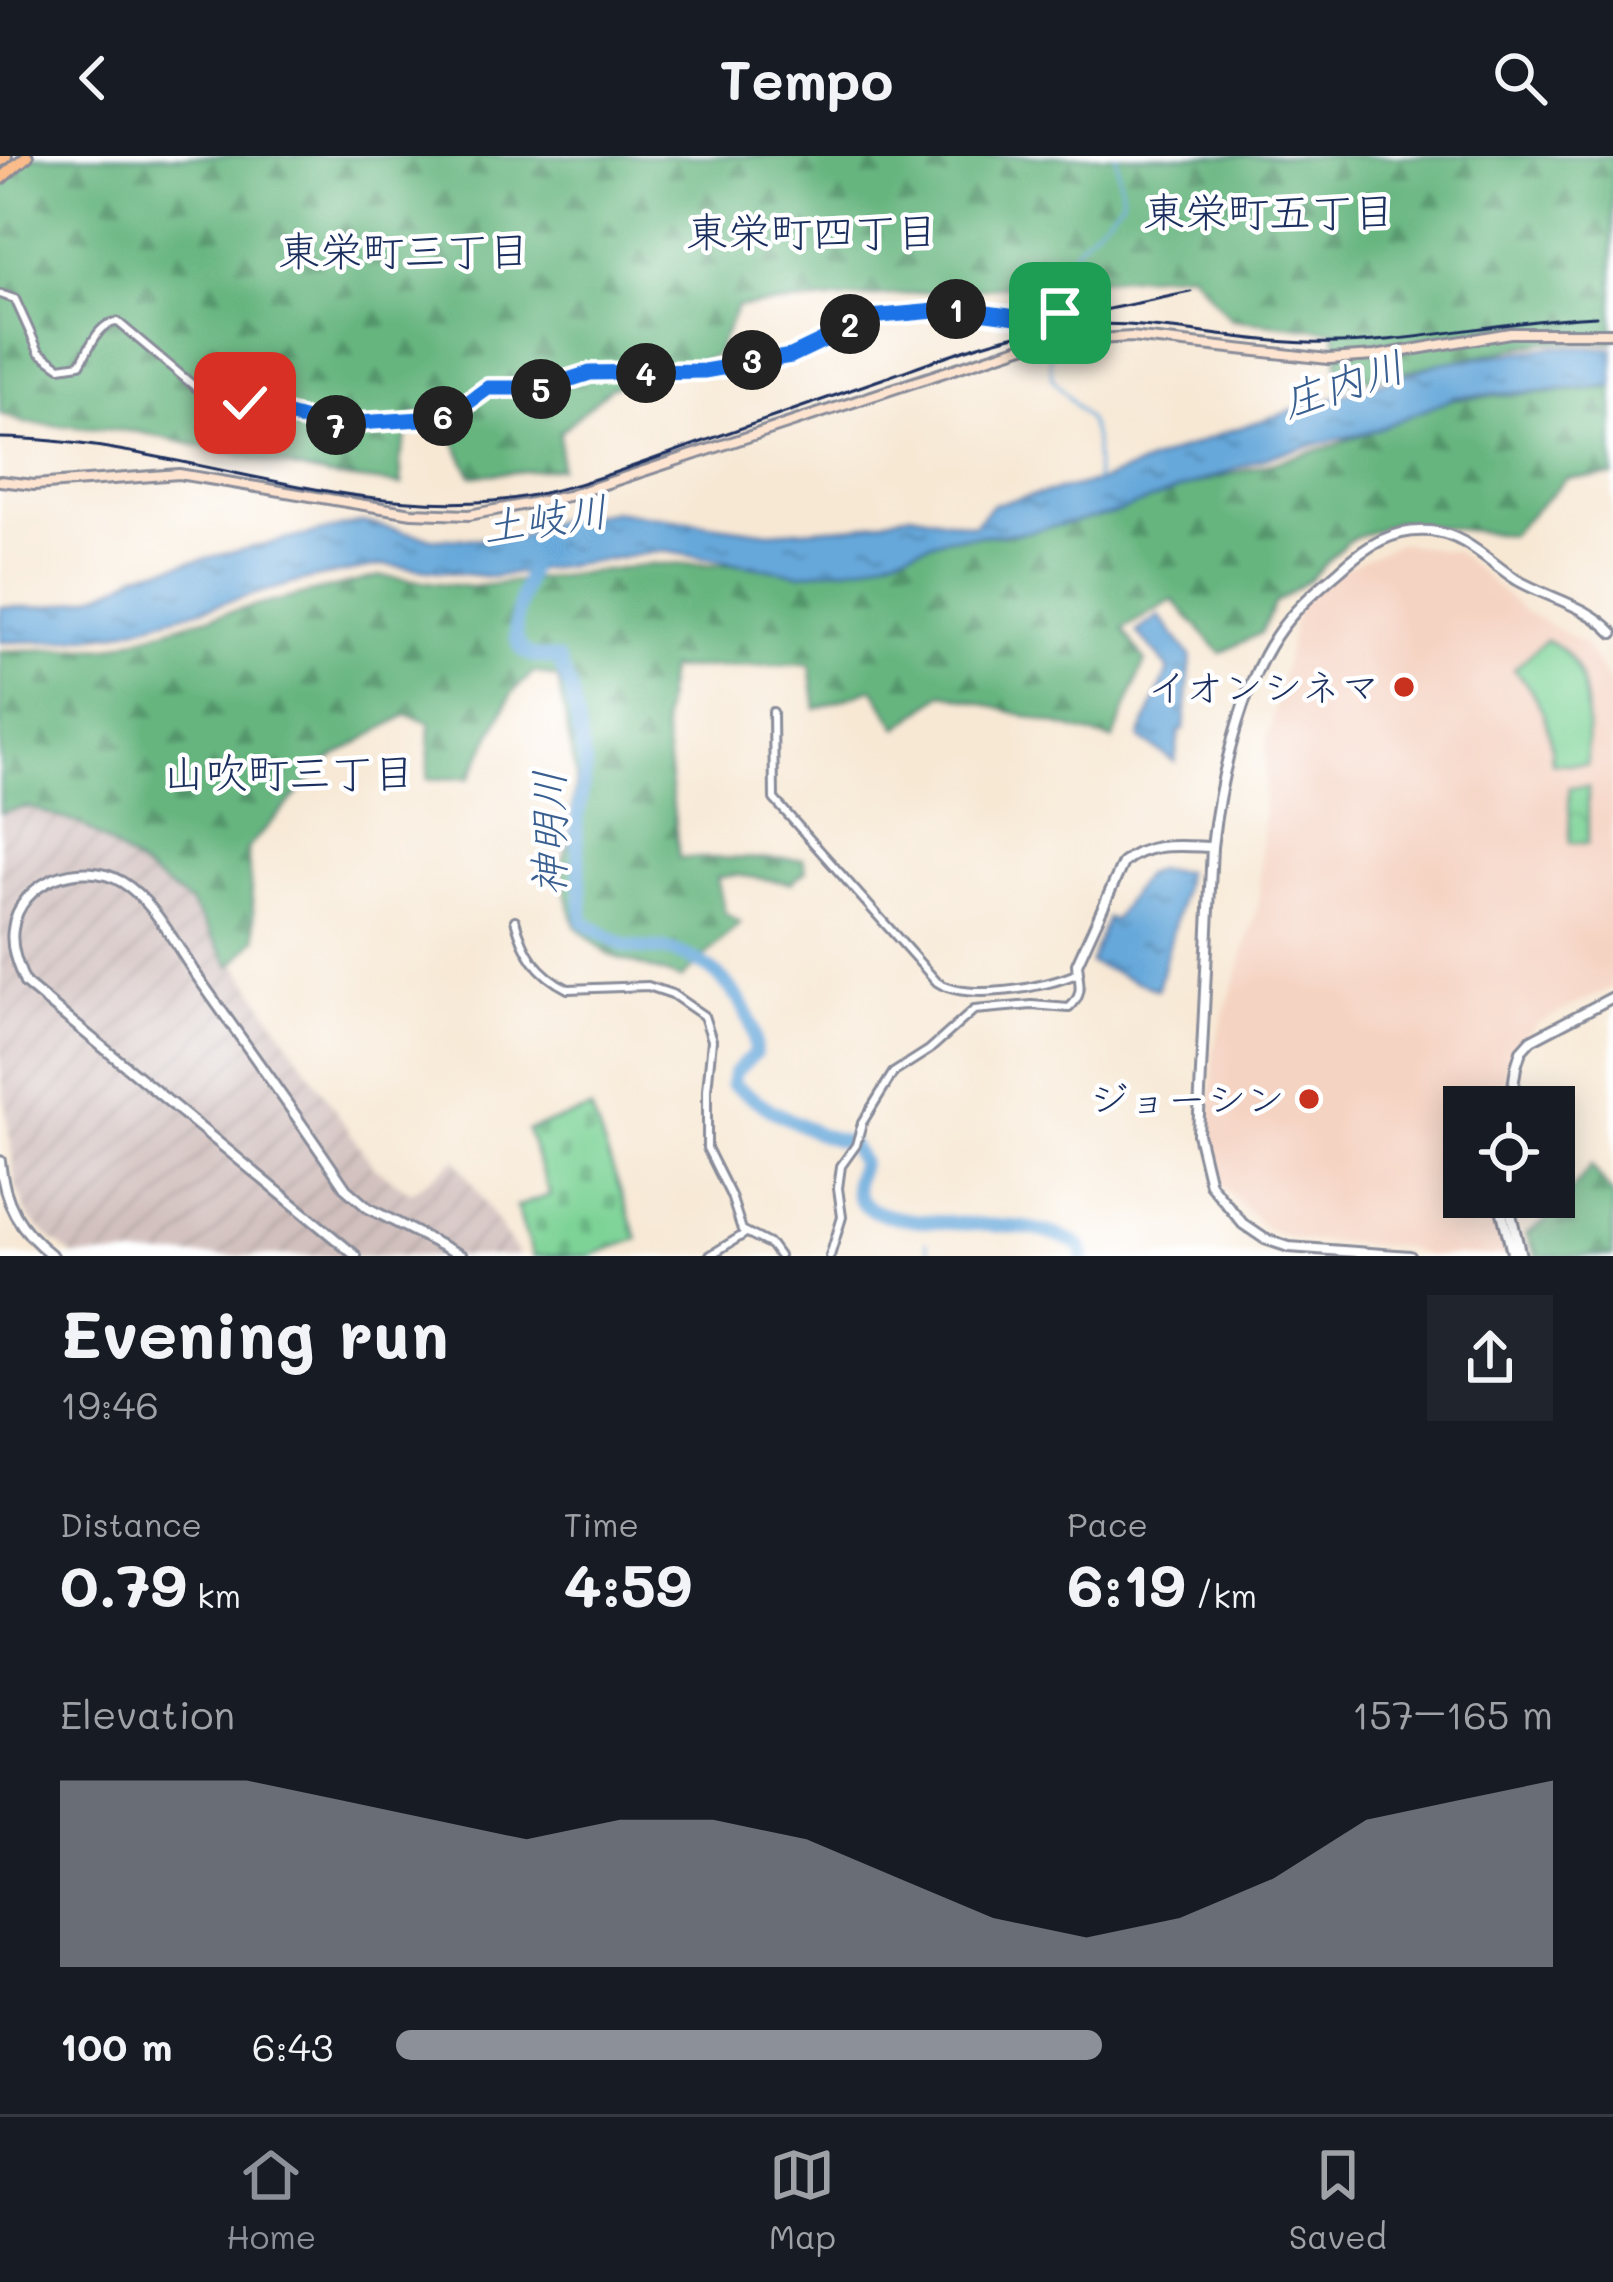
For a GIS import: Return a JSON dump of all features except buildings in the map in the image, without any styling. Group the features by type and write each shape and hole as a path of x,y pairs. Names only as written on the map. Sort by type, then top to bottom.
{"highway":[{"path":"0,178 27,156"}],"main road":[{"path":"0,482 34,485 179,474 412,513 469,515 568,496 1000,352 1063,339 1131,338 1328,359 1375,356 1510,333 1613,333"}],"street":[{"path":"0,294 16,299 39,352 60,367 80,364 101,328 118,322 212,402 245,403 325,425 438,418 455,412 488,388 543,388 590,373 687,373 791,356 870,317 957,309 1024,318 1058,310 1063,339"},
{"path":"1411,1256 1288,1247 1265,1239 1243,1224 1210,1184 1198,1134 1212,847 1226,765 1262,659 1300,606 1371,544 1395,533 1454,537 1525,584 1600,620 1613,633"},
{"path":"773,712 774,799 937,982 960,990 1036,988 1078,973"},
{"path":"830,1256 842,1217 841,1166 893,1073 929,1050 974,1010 1032,1005 1069,1008 1081,989 1077,964 1123,863 1135,852 1153,847 1212,847"},
{"path":"356,1256 25,983 15,959 13,930 21,906 39,887 63,874 92,872 122,882 159,922 346,1189 368,1208 462,1256"},
{"path":"515,920 528,957 561,986 660,989 709,1023 707,1148 731,1196 737,1220 746,1233 771,1245 779,1256"},
{"path":"1513,1086 1521,1051 1531,1040 1613,997"},
{"path":"0,1161 2,1188 16,1221 53,1256"},
{"path":"1507,1218 1517,1256"},
{"path":"709,1256 746,1233"}],"shaded area":[{"path":"1400,543 1456,552 1523,610 1584,644 1613,687 1613,987 1536,1024 1509,1060 1504,1086 1443,1086 1443,1218 1498,1218 1508,1256 1427,1256 1402,1247 1297,1240 1265,1229 1224,1188 1209,1140 1214,1048 1258,906 1267,741 1300,599 1320,579"},
{"path":"22,801 84,817 191,897 373,1166 411,1193 456,1159 519,1256 74,1256 51,1239 29,1218 16,1186 0,1065 0,805"}],"green space":[{"path":"20,156 1613,156 1613,342 1545,342 1340,385 1335,331 1231,319 1190,272 737,307 715,356 611,387 560,432 560,468 472,476 455,443 453,423 414,412 400,460 402,485 328,476 139,432 25,423 0,414 0,178"},
{"path":"1613,387 1613,476 1567,478 1510,535 1396,522 1348,541 1311,578 1274,604 1261,633 1221,653 1173,600 1123,629 1145,661 1113,740 944,693 898,728 873,688 816,709 810,664 669,669 663,719 679,858 803,859 806,871 791,883 736,875 717,878 725,913 740,923 681,979 609,955 575,926 562,863 569,843 576,777 558,678 534,672 512,693 470,778 428,779 430,722 406,715 329,760 247,849 256,939 231,966 190,903 83,825 28,807 0,813 0,651 110,647 193,621 380,576 471,587 655,564 864,565 946,538 1021,533 1335,445 1448,400"},
{"path":"1546,640 1562,649 1580,677 1587,712 1587,765 1552,763 1542,712 1514,669"},
{"path":"1569,787 1588,787 1588,843 1570,843"},
{"path":"591,1109 638,1239 589,1256 533,1256 516,1207 550,1195 527,1130"},
{"path":"1591,1166 1613,1195 1613,1256 1536,1256 1526,1234 1549,1218 1575,1218 1575,1187"}],"water":[{"path":"1554,347 1613,348 1613,386 1456,397 1375,430 1273,455 1112,514 1021,533 946,538 864,565 800,574 663,551 492,577 384,565 309,579 116,633 0,642 0,607 72,602 105,592 137,574 363,522 436,539 516,538 555,520 614,511 769,532 862,526 910,513 974,525 993,504 1101,481 1223,433 1441,363"},
{"path":"1159,616 1191,657 1184,730 1179,731 1175,762 1139,738 1169,669 1137,632"},
{"path":"1156,870 1185,872 1158,990 1090,963 1107,918 1114,920 1143,876"}],"waterway":[{"path":"1062,309 1065,275 1074,250 1123,200 1116,156"},
{"path":"1058,331 1050,359 1052,378 1088,420 1095,442 1096,481"},
{"name":"神明川","path":"532,558 516,636 528,654 558,659 571,690 586,769 576,825 583,921 624,945 688,957 730,988 748,1018 755,1053 734,1073 732,1084 771,1110 850,1144 862,1163 856,1191 870,1209 899,1218 1056,1235 1082,1249 1083,1256"},
{"path":"926,1242 931,1256"}],"railway":[{"path":"1099,311 1191,292"},
{"path":"0,438 124,451 369,497 493,501 586,482 967,349 1058,327 1130,325 1270,341 1344,343 1596,316"}],"place":[{"name":"イオンシネマ","path":"1404,687"},
{"name":"ジョーシン","path":"1309,1099"}],"district":[{"name":"東栄町五丁目","path":"1269,212"},
{"name":"東栄町四丁目","path":"812,232"},
{"name":"東栄町三丁目","path":"404,251"},
{"name":"山吹町三丁目","path":"289,773"}],"route":[{"path":"245,403 325,425 438,418 455,412 488,388 543,388 590,373 687,373 791,356 870,317 957,309 1024,318 1060,313"}],"water label":[{"name":"庄内川","path":"1343,384"},
{"name":"土岐川","path":"545,519"}]}
